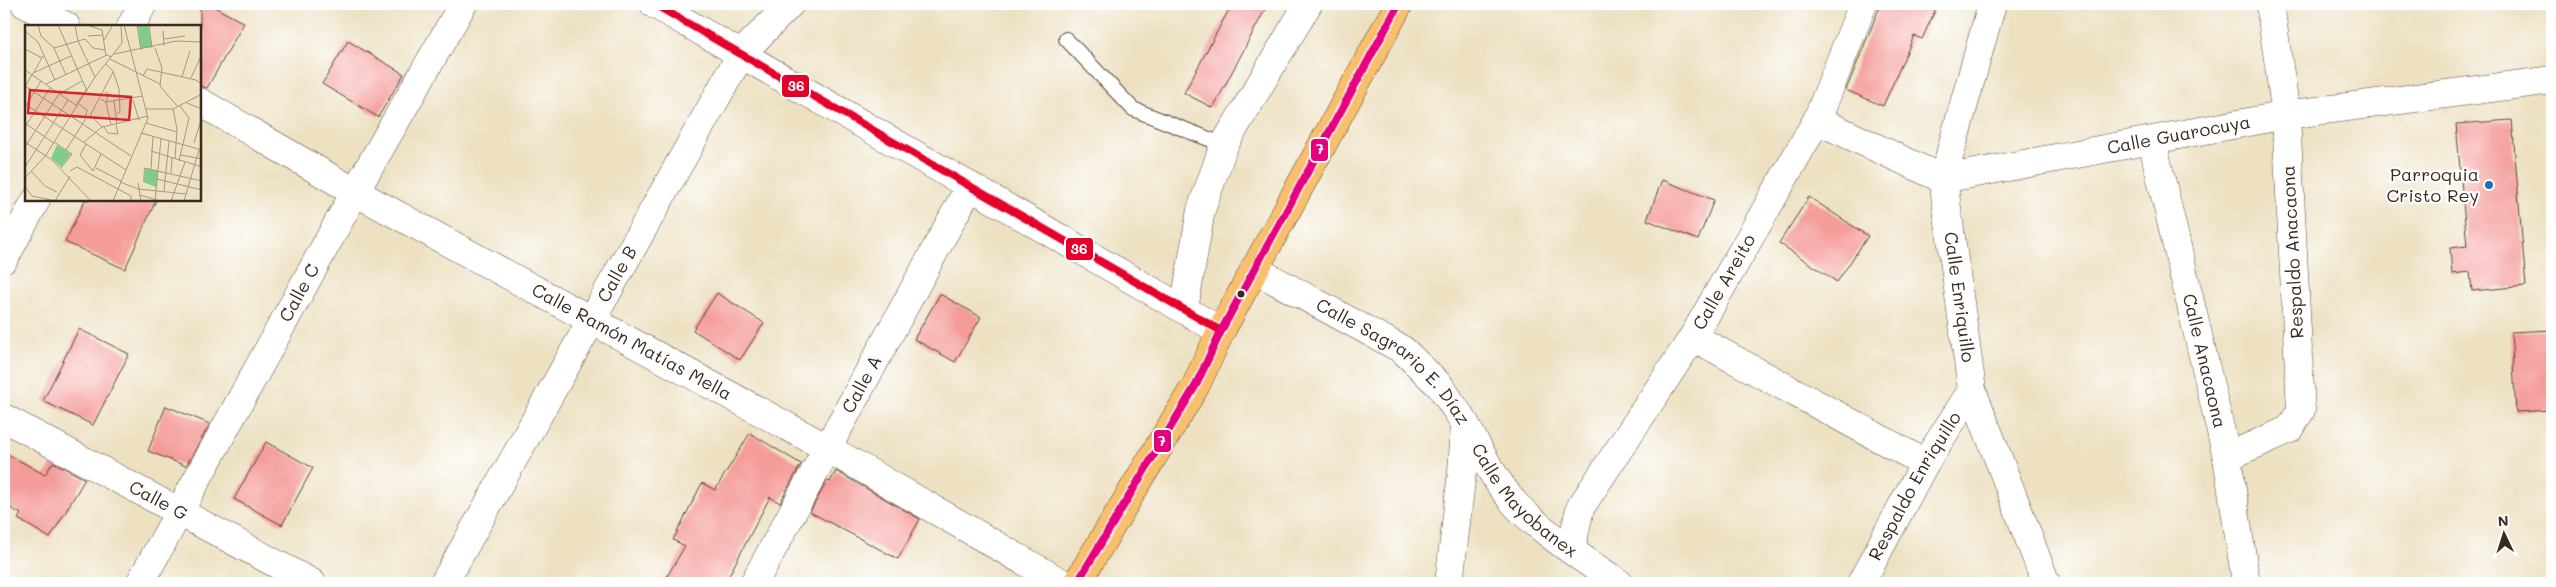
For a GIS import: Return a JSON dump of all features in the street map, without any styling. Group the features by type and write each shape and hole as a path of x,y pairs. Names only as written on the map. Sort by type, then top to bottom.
{"main road":[{"path":"1077,583 1196,385 1221,331 1254,269 1400,4"}],"street":[{"path":"25,4 64,25"},
{"path":"132,25 143,4"},
{"name":"Calle C","path":"140,583 355,192 463,4"},
{"path":"654,4 1221,331"},
{"name":"Calle B","path":"444,583 741,54 790,4"},
{"path":"1184,310 1201,210 1224,145 1308,4"},
{"name":"Calle Areito","path":"1571,550 1580,508 1693,337 1817,120 1863,4"},
{"name":"Calle Enriquillo","path":"1992,4 1943,179 1972,390 2046,583"},
{"name":"Respaldo Anacaona","path":"2227,457 2290,429 2301,410 2286,115 2270,4"},
{"name":"Calle Guarocuya","path":"1943,179 2286,115 2552,80"},
{"name":"Calle Ramón Matías Mella","path":"201,103 355,192 827,448 1062,583"},
{"path":"1817,120 1943,179"},
{"name":"Calle Anacaona","path":"2152,141 2227,457 2246,583"},
{"name":"Calle A","path":"754,583 970,186"},
{"path":"4,259 35,201"},
{"name":"Calle Sagrario E. Díaz","path":"1254,269 1403,350 1440,386 1465,424 1462,472 1449,583"},
{"path":"1693,337 1925,463"},
{"name":"Respaldo Enriquillo","path":"1860,583 1925,463 1972,390"},
{"name":"Calle G","path":"4,418 312,583"},
{"name":"Calle Mayobanex","path":"1465,424 1483,458 1518,507 1571,550 1619,583"}],"lane":[{"path":"1066,38 1133,109 1224,145"}],"building":[{"path":"200,4 209,4 244,23 207,88 201,86"},
{"path":"1232,4 1268,4 1213,108 1184,93"},
{"path":"1881,4 1938,4 1922,39 1914,36 1883,106 1846,90"},
{"path":"348,41 404,74 378,117 322,84"},
{"name":"Parroquia Cristo Rey","path":"2512,120 2526,286 2472,291 2470,272 2452,274 2450,248 2467,246 2456,124"},
{"path":"1662,180 1714,200 1698,240 1647,220"},
{"path":"1809,197 1868,236 1837,282 1779,243"},
{"path":"85,201 156,201 125,269 65,242"},
{"path":"717,293 764,323 740,360 693,330"},
{"path":"940,294 981,317 955,362 914,339"},
{"path":"79,329 129,354 93,425 43,401"},
{"path":"2552,330 2552,410 2516,412 2511,332"},
{"path":"166,406 210,424 186,466 148,451"},
{"path":"750,433 801,464 780,503 770,497 725,583 663,583 685,546 673,540 702,483 715,490"},
{"path":"266,442 313,468 282,525 234,499"},
{"path":"4,452 45,475 53,462 85,479 50,538 18,519 21,514 4,504"},
{"path":"836,471 920,519 898,559 810,512 827,481 830,482"}],"transit line":[{"name":"36","path":"654,4 1221,331"},
{"name":"7","path":"1077,583 1196,385 1221,331 1399,4"}],"place":[{"name":"Parroquia Cristo Rey","path":"2489,185"}]}
